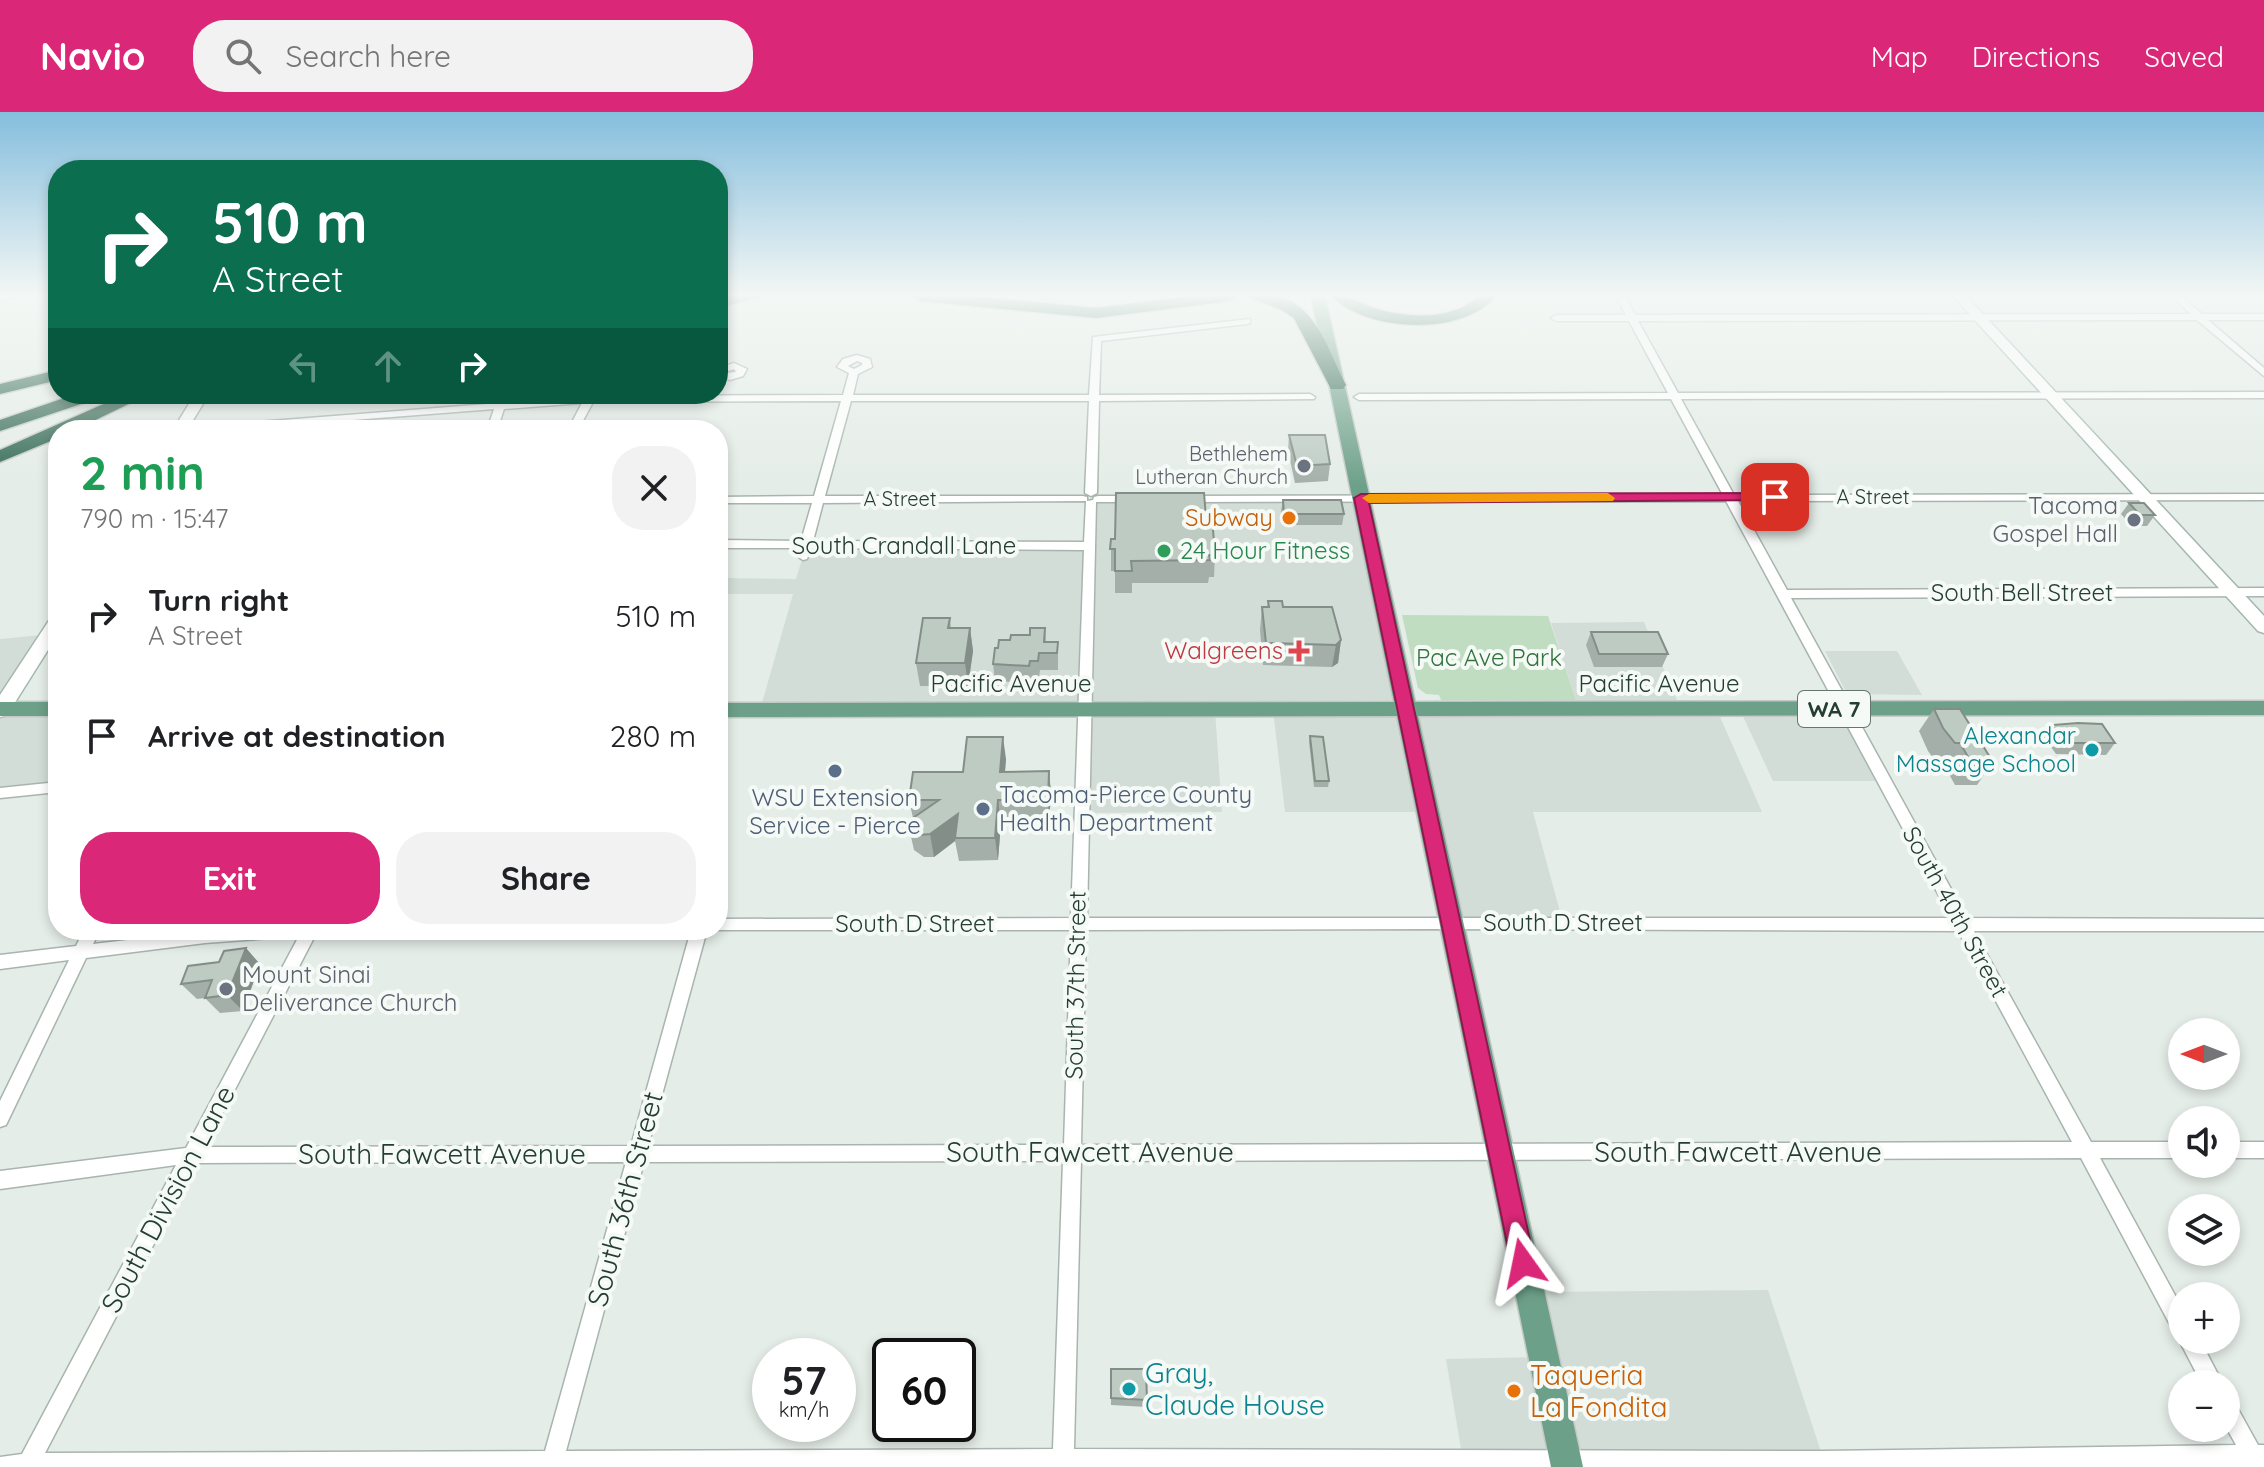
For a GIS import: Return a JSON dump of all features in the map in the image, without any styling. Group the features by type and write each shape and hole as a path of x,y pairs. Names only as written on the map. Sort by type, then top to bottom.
{"highway":[{"path":"1324,359 1337,385"},
{"path":"0,389 48,377"},
{"path":"0,412 48,399"},
{"path":"0,426 64,404"},
{"path":"0,438 85,404"},
{"path":"82,420 118,404"},
{"path":"50,420 58,416"},
{"path":"0,446 48,421"},
{"path":"0,457 48,435"}],"main road":[{"path":"1331,359 1566,1464"},
{"name":"Pacific Avenue","path":"728,710 2264,708"},
{"path":"0,709 48,709"}],"street":[{"name":"South 37th Street","path":"1064,1463 1095,359"},
{"name":"South 40th Street","path":"1654,359 2168,1301"},
{"path":"2016,359 2264,627"},
{"path":"2248,359 2264,373"},
{"path":"804,551 854,372"},
{"path":"1359,397 2264,395"},
{"path":"728,398 1310,397"},
{"path":"306,420 515,404"},
{"path":"495,420 500,405"},
{"name":"A Street","path":"1174,499 2264,497"},
{"name":"A Street","path":"728,500 1146,499"},
{"name":"South Crandall Lane","path":"728,545 804,551 1089,546"},
{"name":"South Bell Street","path":"1781,594 2264,592"},
{"path":"0,709 48,636"},
{"path":"0,793 48,788"},
{"name":"South D Street","path":"728,925 2264,925"},
{"path":"0,1119 87,940"},
{"path":"0,962 201,940"},
{"name":"South Division Lane","path":"27,1465 305,940"},
{"name":"South 36th Street","path":"552,1464 696,940"},
{"name":"South Fawcett Avenue","path":"0,1180 192,1155 2168,1150"},
{"path":"2240,1150 2264,1150"},
{"path":"2240,1430 2258,1459"},
{"path":"2,1467 1566,1464 2258,1459"}],"shaded area":[{"path":"1361,498 1404,710 1717,710 1762,812 1533,812 1563,923 1450,923 1426,812 1285,812 1273,710 1215,710 1222,812 1081,813 1084,711 760,710 793,594 728,594 728,578 796,579 806,546 1089,545 1090,499"},
{"path":"1644,622 1677,700 1576,700 1551,623"},
{"path":"48,634 1,708 48,709 48,788 0,793 0,639"},
{"path":"1825,651 1897,651 1922,695 1847,694"},
{"path":"1844,709 1883,781 1773,781 1740,710"},
{"path":"1768,1290 1824,1461 1464,1467 1446,1359 1543,1357 1529,1292"}],"green space":[{"name":"Pac Ave Park","path":"1402,615 1548,616 1576,700 1441,700 1439,695 1426,694 1418,688"}],"building":[{"path":"1289,435 1325,435 1330,464 1297,466"},
{"name":"24 Hour Fitness","path":"1116,493 1204,493 1206,517 1212,517 1215,555 1209,555 1210,560 1131,561 1132,571 1115,571 1115,549 1110,549 1111,539 1115,539"},
{"path":"1283,500 1341,500 1344,514 1284,514"},
{"path":"2129,503 2144,503 2155,515 2140,515"},
{"path":"1268,601 1282,601 1283,607 1332,607 1341,640 1336,645 1266,643 1262,607 1269,607"},
{"path":"923,618 950,618 948,628 970,628 965,663 916,663"},
{"path":"1030,628 1045,628 1044,642 1058,642 1057,653 1039,653 1038,661 1030,661 1029,666 993,664 999,640 1010,640 1011,635 1030,635"},
{"path":"1591,632 1658,632 1668,654 1599,654"},
{"path":"1934,709 1960,709 1993,762 1971,762 1960,743 1955,743 1943,728"},
{"path":"2102,724 2115,743 2065,743 2052,725"},
{"path":"1310,736 1323,737 1329,781 1315,781"},
{"path":"967,737 1003,737 1000,772 1049,771 1048,800 998,800 995,838 955,838 958,814 930,834 920,835 909,828 910,820 939,800 909,800 913,772 963,772"},
{"path":"246,948 227,995 205,998 212,980 181,984 188,966 219,962 224,951"},
{"name":"Gray, Claude House","path":"1111,1369 1146,1369 1147,1400 1111,1398"}],"slow traffic":[{"path":"1369,498 1608,498"}],"place":[{"name":"Bethlehem Lutheran Church","path":"1304,466"},
{"name":"Subway","path":"1289,518"},
{"name":"Tacoma Gospel Hall","path":"2134,520"},
{"name":"24 Hour Fitness","path":"1164,551"},
{"name":"Walgreens","path":"1299,651"},
{"name":"Alexandar Massage School","path":"2092,750"},
{"name":"WSU Extension Service - Pierce","path":"835,771"},
{"name":"Tacoma-Pierce County Health Department","path":"983,809"},
{"name":"Mount Sinai Deliverance Church","path":"226,989"},
{"name":"Gray, Claude House","path":"1129,1389"},
{"name":"Taqueria La Fondita","path":"1514,1391"}],"route":[{"path":"1523,1263 1361,498 1775,497"}]}
